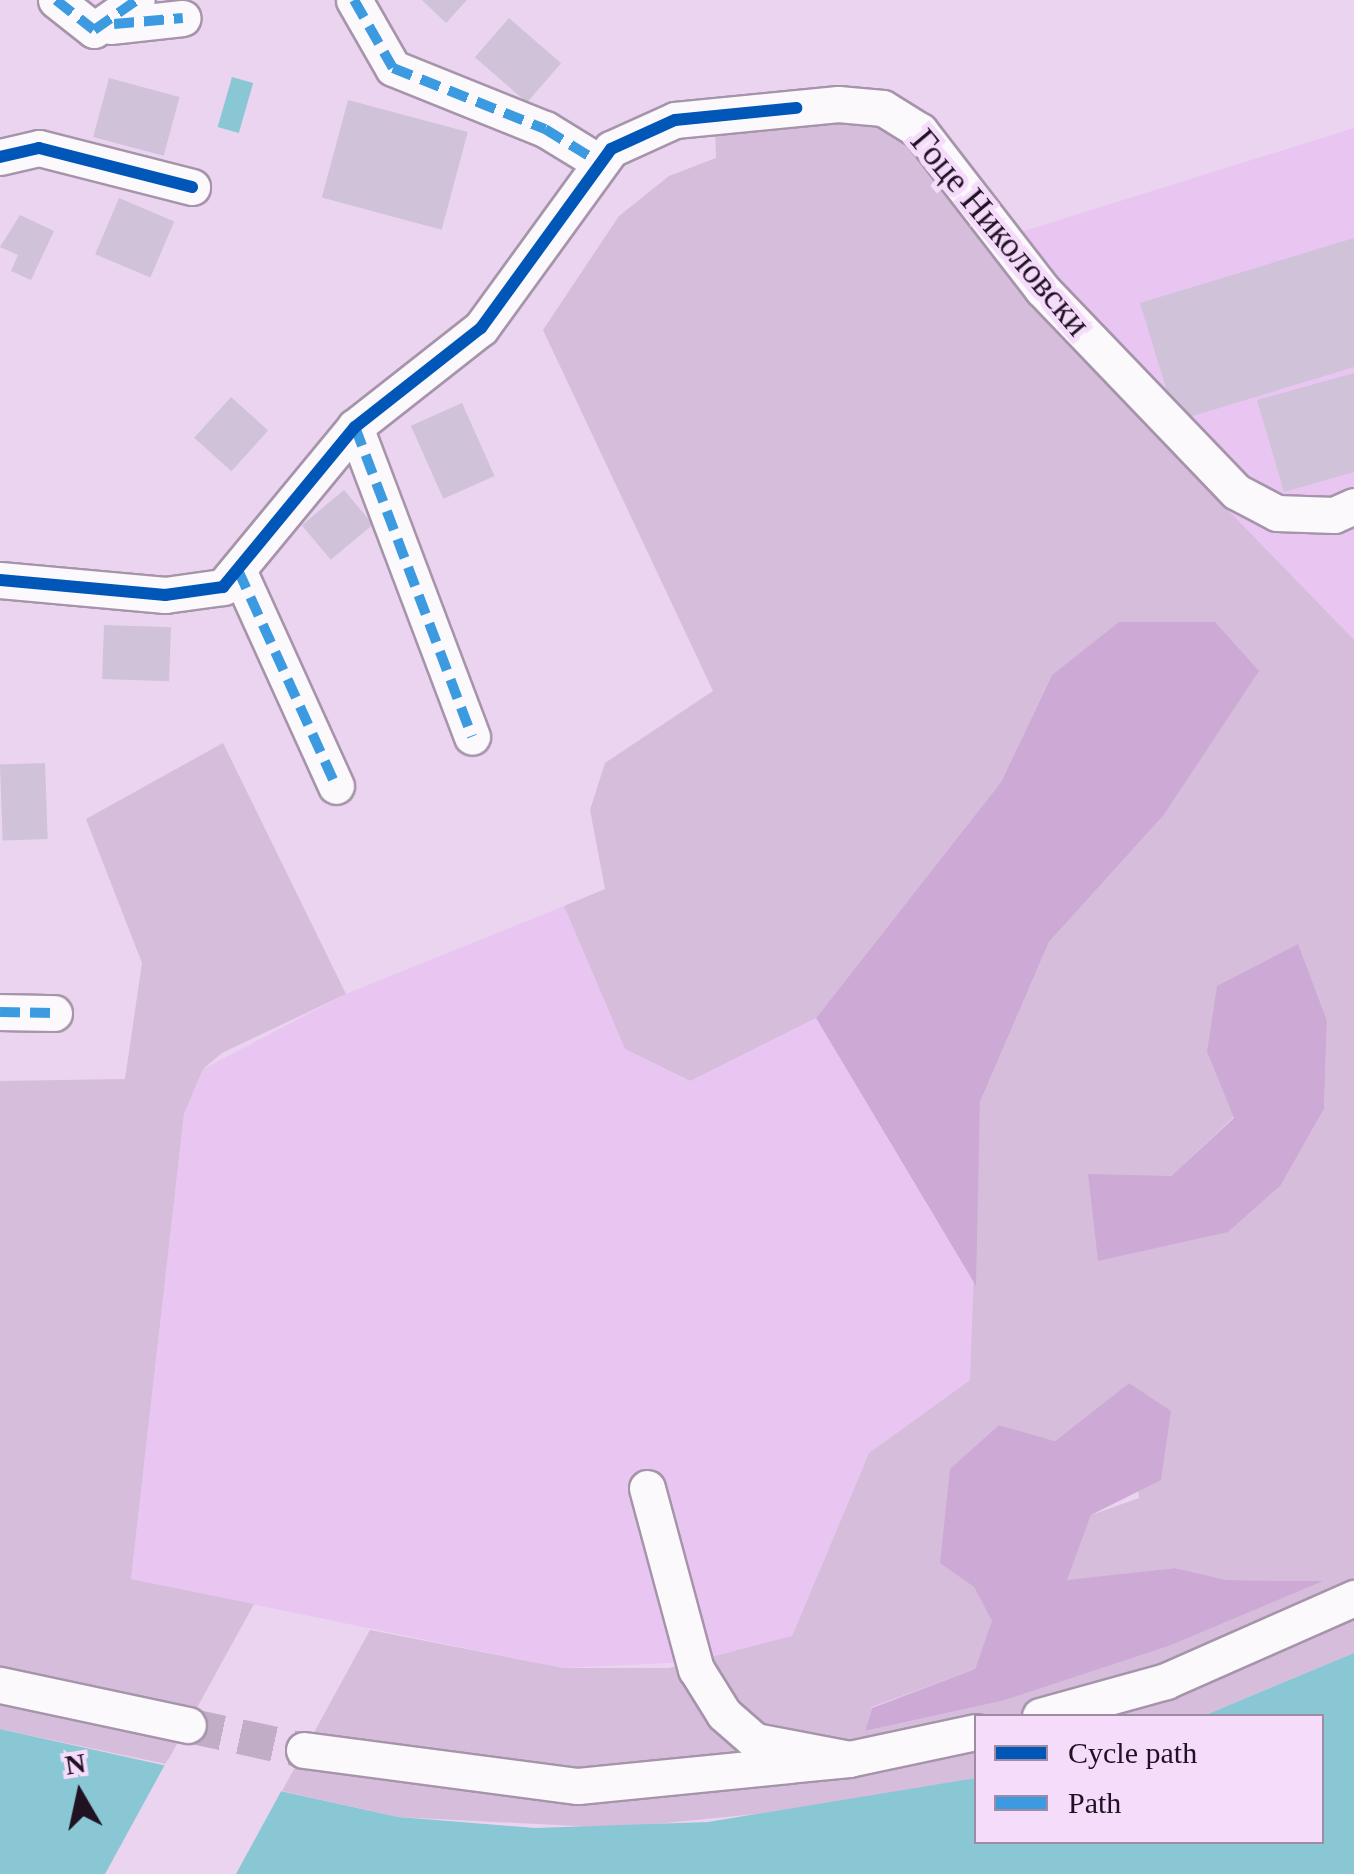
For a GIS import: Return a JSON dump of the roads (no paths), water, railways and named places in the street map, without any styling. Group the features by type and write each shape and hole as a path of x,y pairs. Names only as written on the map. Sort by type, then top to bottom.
{"street":[{"path":"56,0 84,27 183,18"},
{"path":"109,26 137,0"},
{"path":"354,0 394,68 545,129 598,161"},
{"name":"Гоце Николовски","path":"0,580 190,595 216,591 238,570 355,427 481,328 598,161 658,124 796,108 866,105 920,132 1042,288 1237,492 1277,513 1334,515 1354,506"},
{"path":"0,157 38,148 192,188"},
{"path":"355,427 472,737"},
{"path":"238,570 336,786"},
{"path":"0,1012 54,1013"},
{"path":"648,1488 696,1669 724,1714 775,1749 849,1759"},
{"path":"1047,1714 1166,1681 1354,1598"},
{"path":"0,1685 188,1725"},
{"path":"304,1750 578,1786 849,1759 974,1732"}],"tunnel":[{"path":"188,1725 304,1750"}]}
